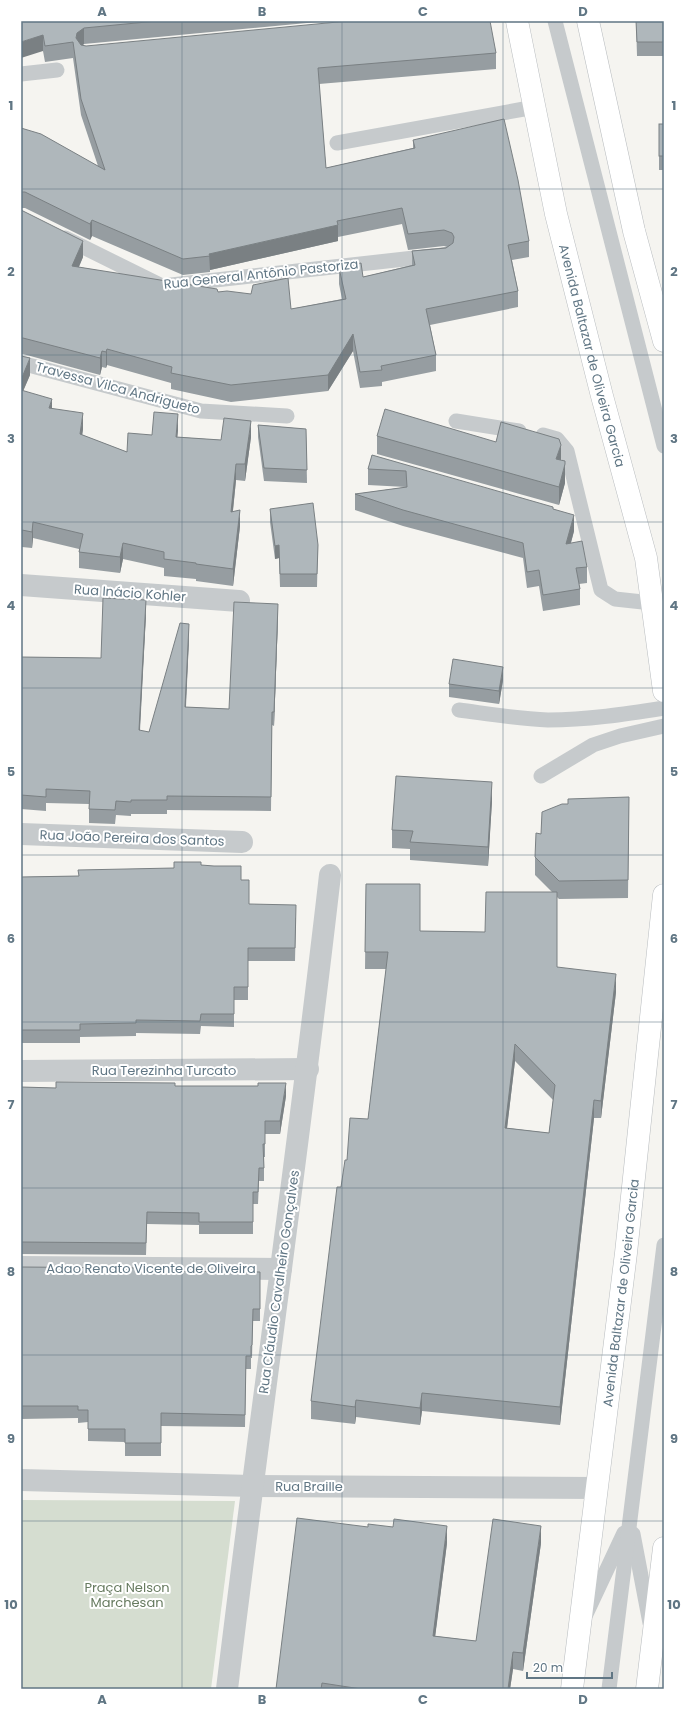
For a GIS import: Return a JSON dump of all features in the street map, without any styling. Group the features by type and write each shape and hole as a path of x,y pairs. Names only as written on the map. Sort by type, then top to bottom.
{"main road":[{"name":"Avenida Baltazar de Oliveira Garcia","path":"517,21 556,214 602,396 646,558 664,691"},
{"path":"588,21 634,231 664,341"},
{"name":"Avenida Baltazar de Oliveira Garcia","path":"572,1689 626,1253 664,895"},
{"path":"647,1689 664,1548"}],"street":[{"name":"Rua Inácio Kohler","path":"21,585 239,601"},
{"name":"Rua João Pereira dos Santos","path":"21,834 242,842"},
{"name":"Rua Cláudio Cavalheiro Gonçalves","path":"227,1689 252,1486 308,1069 330,875"},
{"name":"Rua Terezinha Turcato","path":"21,1071 308,1069"},
{"name":"Adao Renato Vicente de Oliveira","path":"21,1267 281,1269"},
{"name":"Rua Braille","path":"21,1480 252,1486 596,1488"}],"lane":[{"path":"555,21 664,446"},
{"path":"21,74 57,70"},
{"path":"337,143 534,107"},
{"name":"Rua General Antônio Pastoriza","path":"49,230 162,286 445,255"},
{"name":"Travessa Vilca Andrigueto","path":"21,363 201,411 287,416"},
{"path":"456,421 543,435 557,439 567,451 601,590 615,599 652,603"},
{"path":"569,518 584,522"},
{"path":"459,710 515,718 549,720 612,716 664,708"},
{"path":"541,776 593,745 620,736 664,726"},
{"path":"609,1689 664,1245"},
{"path":"579,1630 630,1519"},
{"path":"630,1519 653,1639"}],"green space":[{"name":"Praça Nelson Marchesan","path":"21,1500 235,1501 211,1689 21,1689"}],"building":[{"path":"21,21 157,21 84,28 77,33 76,38 81,45 86,46 348,21 490,21 496,53 318,68 326,168 415,148 413,140 504,119 518,180 529,241 508,245 518,291 426,309 436,355 381,366 382,370 360,372 353,334 328,375 231,385 171,373 172,367 107,349 106,352 102,351 100,358 21,338 21,210 83,241 72,266 217,289 218,292 227,291 251,294 253,285 288,278 291,309 346,299 339,268 361,263 363,277 415,265 412,251 446,248 453,243 454,237 452,233 444,230 408,234 402,208 337,221 338,225 209,254 210,256 183,259 92,220 90,224 25,192 21,192 21,128 41,134 105,170 81,99 73,42 45,46 43,35 21,42"},
{"path":"636,21 664,21 664,42 637,42"},
{"path":"659,124 664,124 664,156 659,156"},
{"path":"21,356 30,358 21,380"},
{"path":"21,390 52,399 49,408 83,413 80,434 127,452 128,433 152,435 154,412 178,414 176,437 221,440 224,418 251,421 245,464 236,464 231,512 240,510 233,569 164,559 164,552 123,543 120,557 79,552 83,534 33,522 32,532 22,530 21,539"},
{"path":"385,409 496,442 501,422 559,439 561,445 556,459 565,461 565,464 559,487 377,436"},
{"path":"258,425 306,429 307,470 264,468"},
{"path":"372,455 553,507 553,509 574,515 566,544 582,541 587,567 576,568 580,589 543,595 539,570 527,572 523,543 403,510 355,494 407,487 406,471 368,469"},
{"path":"313,503 318,545 317,574 280,574 279,545 275,546 270,509"},
{"path":"103,598 146,600 139,730 149,732 180,623 189,624 185,707 229,709 234,602 278,604 274,712 272,712 271,797 167,796 167,800 131,800 131,802 116,801 115,810 89,809 90,791 46,789 46,797 21,795 21,657 101,658"},
{"path":"453,659 503,667 499,691 449,684"},
{"path":"396,776 492,782 488,847 410,842 413,831 392,830"},
{"path":"629,797 628,880 559,881 535,857 536,833 541,834 542,812 562,804 568,804 568,799"},
{"path":"174,862 201,862 201,865 214,866 241,866 241,880 249,880 249,904 296,905 295,948 248,948 248,987 234,987 234,1014 201,1014 200,1021 136,1020 136,1023 80,1024 80,1030 21,1030 21,877 79,876 78,870 174,868"},
{"path":"366,884 420,884 420,931 485,932 486,892 557,892 557,967 616,974 601,1101 594,1100 560,1407 422,1393 420,1408 356,1400 355,1407 311,1401 337,1187 341,1187 345,1160 347,1160 350,1118 368,1119 388,952 365,952","holes":["515,1044 555,1085 549,1133 505,1128"]},
{"path":"56,1082 175,1083 175,1086 258,1086 258,1083 286,1083 280,1121 265,1121 265,1144 263,1144 264,1168 259,1168 258,1192 253,1192 253,1222 199,1222 199,1213 147,1212 146,1243 21,1242 21,1087 56,1088"},
{"path":"21,1267 146,1268 146,1271 260,1272 260,1309 253,1309 251,1356 246,1356 245,1415 161,1413 161,1443 125,1443 125,1429 88,1429 88,1410 78,1410 78,1406 21,1406"},
{"path":"297,1518 368,1527 368,1524 393,1527 394,1519 447,1526 433,1636 476,1641 493,1519 541,1526 523,1653 513,1652 508,1689 361,1689 322,1683 321,1689 276,1689"}]}
